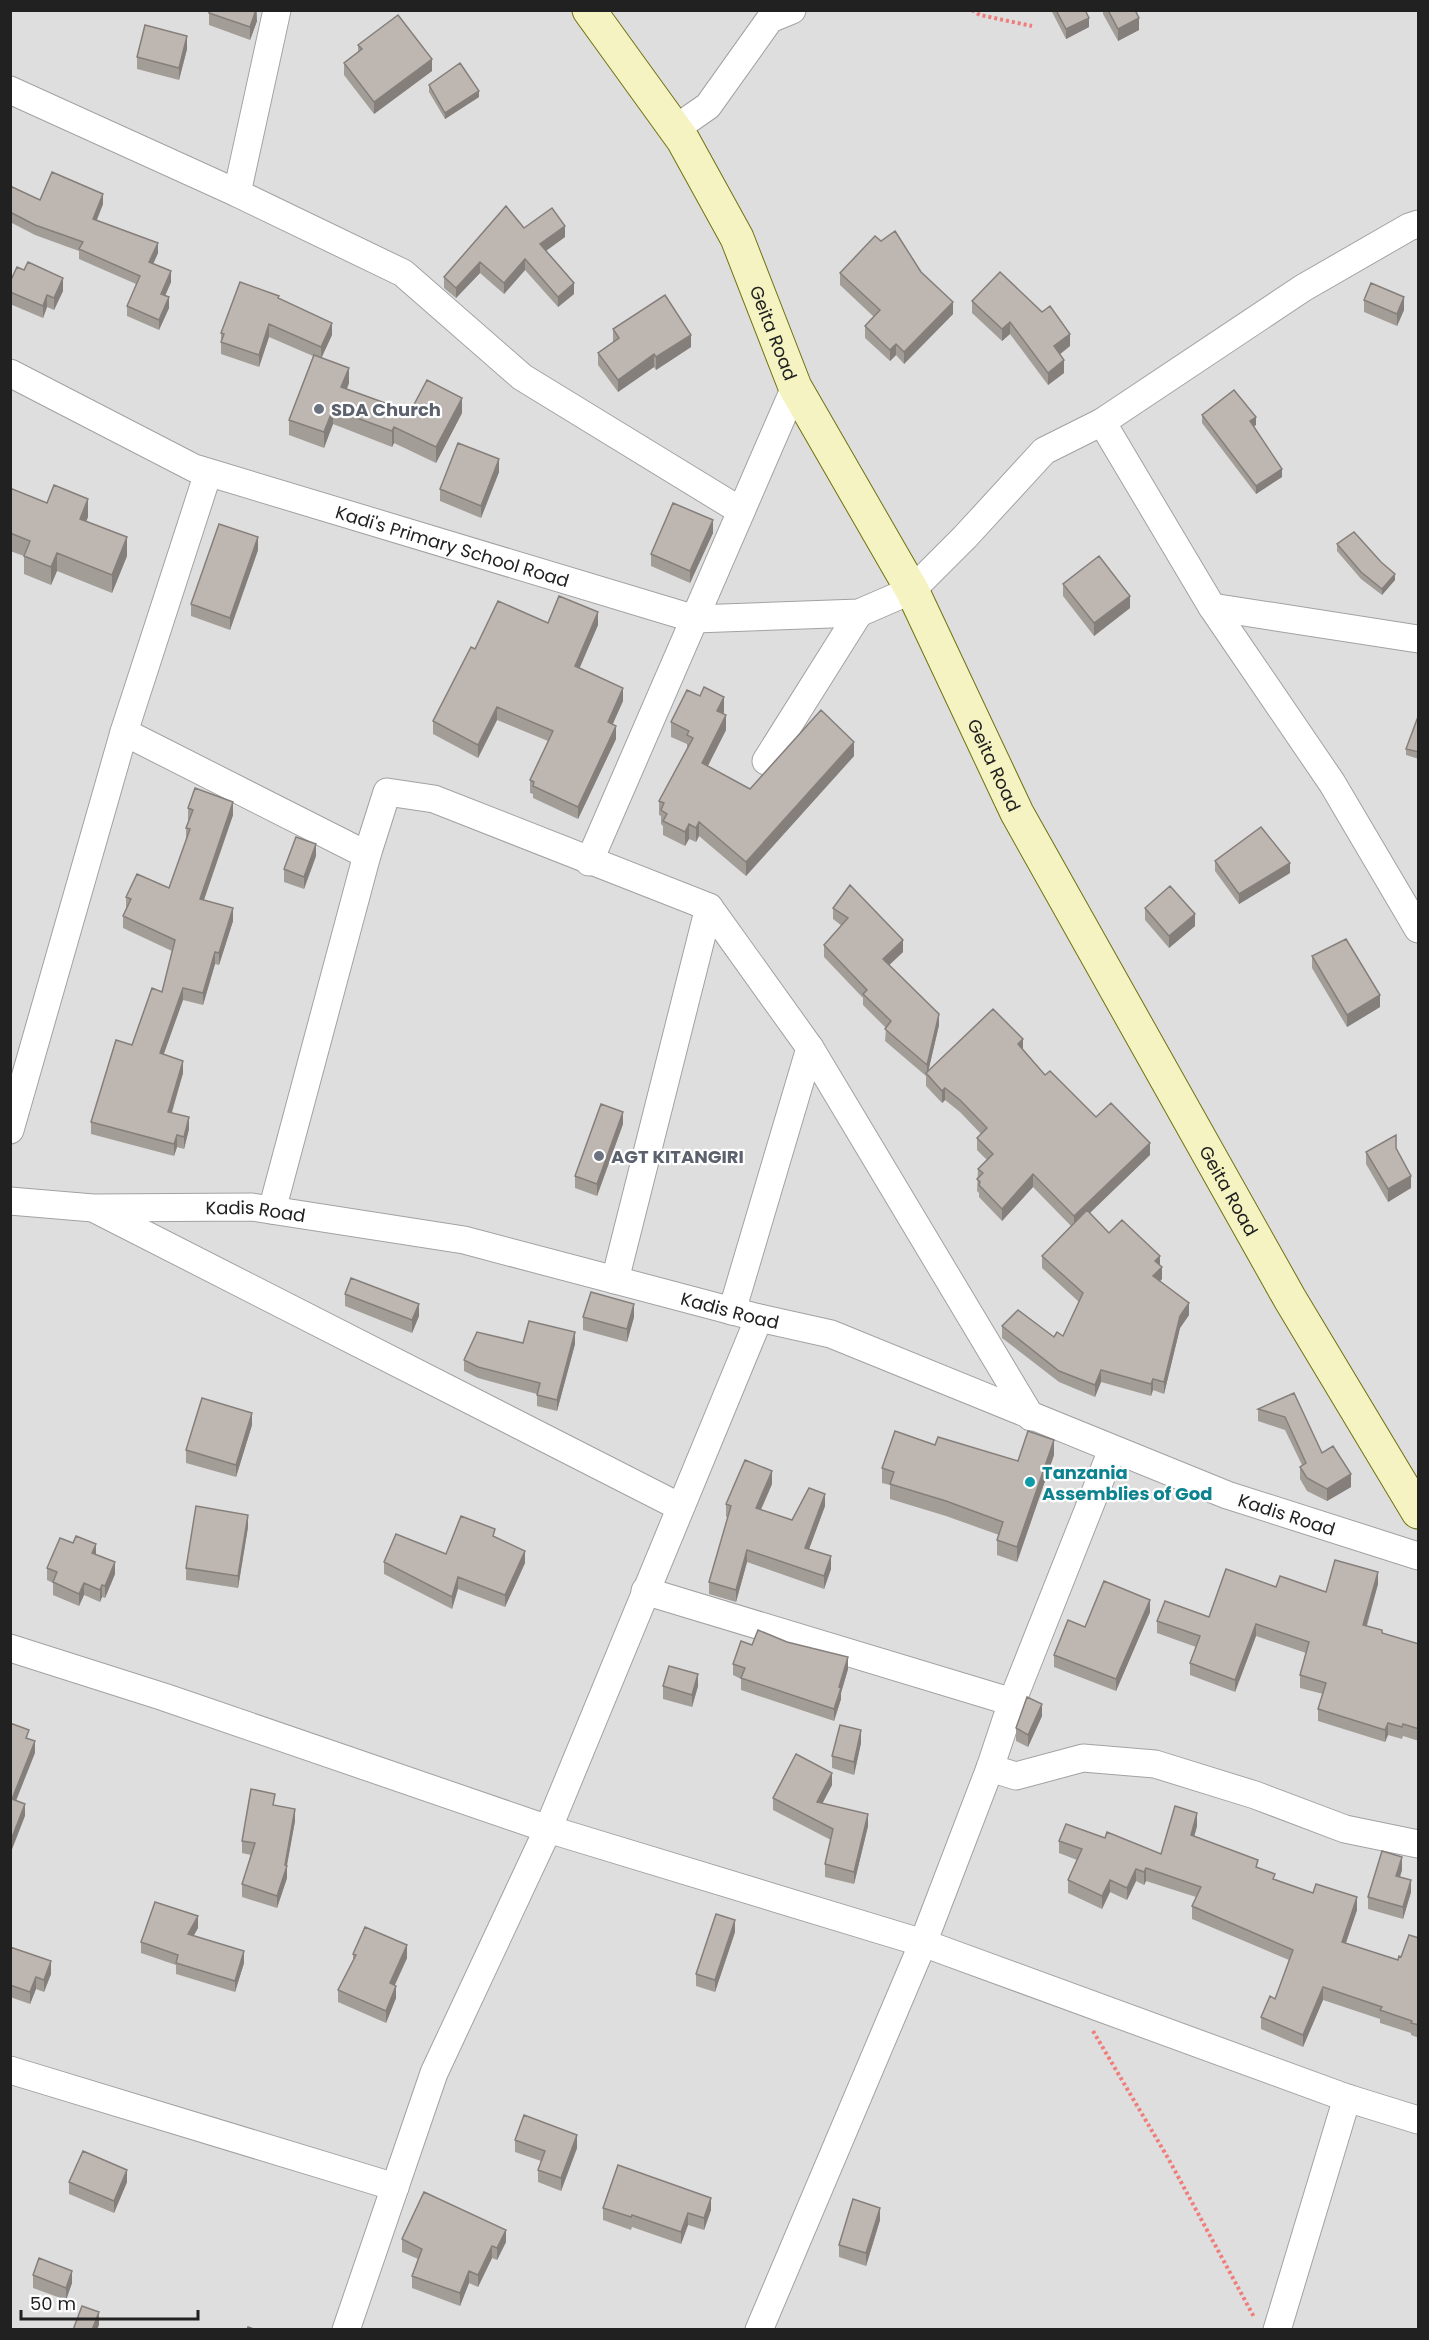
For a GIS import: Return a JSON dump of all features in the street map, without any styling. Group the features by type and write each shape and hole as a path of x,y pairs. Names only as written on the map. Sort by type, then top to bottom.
{"main road":[{"name":"Geita Road","path":"589,10 675,129 737,238 795,387 912,590 1017,813 1290,1299 1419,1512"}],"street":[{"path":"237,193 277,10"},
{"path":"675,129 708,106 770,18 792,10"},
{"path":"10,90 237,193 403,273 522,377 741,511"},
{"path":"912,590 965,537 1044,451 1102,422 1303,288 1409,227 1419,224"},
{"name":"Kadi's Primary School Road","path":"10,373 194,468 694,618 860,613 912,590"},
{"path":"589,862 795,387"},
{"path":"1102,422 1212,607 1332,783 1419,929"},
{"path":"10,1130 124,732 208,473"},
{"path":"1212,607 1419,639"},
{"path":"766,761 860,613"},
{"path":"124,732 367,855"},
{"path":"272,1210 367,855 387,792 434,799 589,862 709,907 810,1048 1031,1417"},
{"path":"615,1280 709,907"},
{"path":"732,1311 810,1048"},
{"name":"Kadis Road","path":"10,1201 93,1208 252,1207 464,1240 759,1318 831,1334 1227,1495 1419,1557"},
{"path":"93,1208 680,1507"},
{"path":"346,2330 434,2073 548,1829 759,1318"},
{"path":"759,2330 923,1943 990,1768 1012,1702 1112,1450"},
{"path":"645,1591 1012,1702"},
{"path":"10,1648 164,1697 548,1829 923,1943 1347,2098 1419,2120"},
{"path":"990,1768 1016,1776 1083,1758 1155,1764 1255,1795 1345,1829 1419,1844"},
{"path":"10,2070 395,2187"},
{"path":"1266,2324 1347,2098"}],"path":[{"path":"972,10 980,15 1032,26"},
{"path":"1074,2000 1266,2324"}],"shaded area":[{"path":"11,11 1418,11 1418,2329 11,2329"}],"building":[{"path":"209,10 256,10 250,27 209,13"},
{"path":"1056,10 1085,10 1089,18 1066,29"},
{"path":"1108,10 1135,10 1139,18 1118,29"},
{"path":"398,15 432,59 374,102 344,63 362,49 358,45"},
{"path":"145,25 187,36 179,68 137,57"},
{"path":"460,63 479,91 445,113 429,85"},
{"path":"52,172 103,194 93,219 158,243 149,262 171,271 161,294 169,297 159,320 127,306 140,276 79,249 83,242 35,225 10,212 10,186 40,200"},
{"path":"506,206 524,228 552,208 565,226 540,244 574,283 558,297 525,259 504,283 480,262 456,288 444,277"},
{"path":"895,231 921,272 953,302 904,352 896,344 890,350 865,326 880,310 840,273 875,236 881,241"},
{"path":"28,262 63,278 54,298 47,295 43,306 10,292 10,282 17,267 24,270"},
{"path":"1000,272 1042,312 1050,306 1070,334 1054,346 1064,360 1048,373 1010,322 1002,329 972,301"},
{"path":"240,282 279,296 278,298 332,323 321,347 269,324 259,355 221,342 224,334 221,333"},
{"path":"1371,283 1404,297 1397,314 1364,300"},
{"path":"665,295 691,335 656,357 654,354 618,380 598,353 619,338 613,329"},
{"path":"314,355 349,368 341,387 410,412 427,380 462,398 436,447 394,427 392,431 333,409 324,432 289,420"},
{"path":"1234,390 1256,417 1250,421 1282,469 1256,486 1202,415"},
{"path":"458,443 499,459 481,506 440,489"},
{"path":"54,485 88,499 80,519 127,537 112,575 57,553 51,567 24,556 30,541 10,533 10,488 47,503"},
{"path":"673,503 713,520 690,571 651,554"},
{"path":"219,524 258,537 230,618 191,604"},
{"path":"1354,532 1395,574 1382,589 1361,572 1337,544"},
{"path":"1099,556 1130,596 1094,623 1063,584"},
{"path":"559,596 598,612 575,666 623,688 608,722 616,726 578,807 533,786 534,782 530,780 553,731 497,707 478,745 433,721 471,647 475,649 498,601 548,623"},
{"path":"704,687 724,697 717,711 726,715 702,763 750,789 821,710 854,742 746,862 699,822 696,828 689,824 685,832 663,821 667,814 661,810 664,803 659,801 693,738 687,735 689,731 671,722 687,690 700,696"},
{"path":"1419,714 1419,752 1406,749"},
{"path":"195,788 233,802 200,899 233,908 219,953 215,952 203,993 183,988 160,1053 183,1061 168,1112 189,1117 184,1137 177,1135 174,1144 91,1122 116,1040 132,1045 152,988 162,992 175,940 123,916 131,899 126,897 137,874 169,888 190,829 186,828 193,810 188,808"},
{"path":"1261,827 1290,863 1239,894 1215,861"},
{"path":"296,837 316,844 304,877 284,869"},
{"path":"850,885 903,940 883,959 939,1014 927,1065 885,1029 891,1021 863,994 867,990 824,945 848,918 833,908"},
{"path":"1170,886 1195,914 1169,936 1145,908"},
{"path":"1346,939 1380,995 1347,1015 1312,956"},
{"path":"993,1009 1023,1039 1018,1044 1045,1075 1050,1071 1096,1117 1111,1103 1150,1143 1074,1216 1033,1174 1002,1209 979,1185 980,1182 977,1179 983,1173 978,1169 993,1154 977,1138 987,1128 960,1100 945,1088 942,1091 926,1073"},
{"name":"AGT KITANGIRI","path":"601,1104 623,1112 597,1184 575,1176"},
{"path":"1396,1135 1396,1148 1411,1176 1388,1189 1366,1152"},
{"path":"1087,1210 1109,1233 1122,1220 1160,1256 1155,1261 1162,1267 1153,1276 1189,1303 1180,1316 1164,1382 1153,1379 1151,1384 1101,1370 1095,1385 1059,1371 1002,1326 1018,1310 1054,1337 1057,1332 1063,1336 1083,1293 1042,1256"},
{"path":"351,1278 419,1304 412,1320 345,1294"},
{"path":"591,1292 634,1304 627,1329 583,1317"},
{"path":"529,1321 575,1332 557,1400 537,1395 540,1383 478,1367 464,1360 477,1332 523,1343"},
{"path":"1294,1393 1322,1453 1333,1446 1351,1474 1327,1489 1307,1478 1300,1467 1306,1463 1285,1417 1258,1409"},
{"path":"202,1398 252,1413 236,1465 186,1450"},
{"path":"895,1431 935,1445 938,1437 1018,1461 1028,1431 1054,1440 1017,1547 997,1540 1003,1522 890,1484 894,1472 882,1468"},
{"path":"745,1460 772,1471 756,1508 792,1520 809,1488 825,1494 805,1548 831,1556 824,1576 747,1550 736,1590 709,1582 731,1506 726,1504"},
{"path":"196,1506 248,1515 238,1576 186,1568"},
{"path":"461,1516 495,1529 493,1536 525,1551 505,1595 458,1577 452,1597 384,1562 396,1534 446,1554"},
{"path":"76,1536 96,1544 92,1553 115,1562 105,1586 102,1585 100,1590 84,1583 79,1594 53,1582 57,1572 47,1568 60,1538 73,1543"},
{"path":"1335,1560 1378,1572 1363,1625 1419,1644 1419,1729 1403,1724 1402,1727 1388,1723 1385,1730 1318,1709 1326,1683 1300,1675 1309,1642 1256,1624 1235,1680 1190,1663 1200,1636 1157,1621 1165,1601 1209,1617 1226,1569 1276,1587 1280,1576 1326,1592"},
{"path":"1104,1581 1150,1600 1116,1679 1054,1655 1068,1620 1085,1627"},
{"path":"758,1630 787,1642 848,1657 834,1709 741,1678 745,1668 733,1664 741,1641 752,1645"},
{"path":"669,1666 698,1674 692,1695 663,1686"},
{"path":"1027,1697 1042,1704 1028,1735 1016,1728"},
{"path":"10,1723 29,1730 26,1738 35,1741 12,1799 25,1804 11,1840"},
{"path":"840,1725 861,1730 854,1762 832,1756"},
{"path":"796,1754 832,1773 817,1802 868,1814 854,1872 825,1864 833,1829 773,1798"},
{"path":"251,1789 275,1794 273,1805 295,1809 285,1865 287,1866 277,1896 242,1884 255,1843 242,1841"},
{"path":"1175,1806 1197,1813 1191,1835 1258,1860 1256,1867 1275,1874 1273,1879 1313,1893 1316,1884 1357,1897 1342,1942 1398,1960 1409,1935 1419,1938 1419,2025 1380,2010 1382,2007 1323,1987 1303,2035 1261,2017 1270,1996 1275,1999 1293,1950 1192,1906 1201,1887 1146,1868 1144,1872 1136,1869 1127,1888 1110,1880 1102,1896 1068,1880 1082,1849 1059,1841 1066,1824 1105,1838 1107,1832 1161,1854"},
{"path":"1382,1851 1402,1857 1396,1876 1411,1880 1403,1907 1368,1897"},
{"path":"155,1902 198,1916 188,1934 244,1951 235,1981 176,1963 178,1955 141,1942"},
{"path":"716,1914 735,1920 715,1980 696,1974"},
{"path":"365,1927 407,1945 390,1983 396,1986 386,2011 338,1990 356,1955 353,1954"},
{"path":"10,1947 51,1961 44,1980 36,1977 30,1992 10,1985"},
{"path":"524,2115 577,2135 561,2178 538,2170 545,2151 515,2140"},
{"path":"83,2151 127,2170 114,2201 69,2182"},
{"path":"618,2165 711,2198 704,2218 688,2213 681,2232 632,2215 631,2217 603,2208"},
{"path":"424,2192 506,2230 497,2248 492,2246 478,2275 469,2271 460,2293 412,2276 422,2249 402,2239"},
{"path":"853,2199 880,2208 866,2253 839,2245"},
{"path":"39,2258 72,2271 66,2288 33,2275"},
{"path":"82,2306 99,2312 92,2330 73,2330"}],"place":[{"name":"SDA Church","path":"319,409"},
{"name":"AGT KITANGIRI","path":"599,1156"},
{"name":"Tanzania Assemblies of God","path":"1030,1482"}]}
